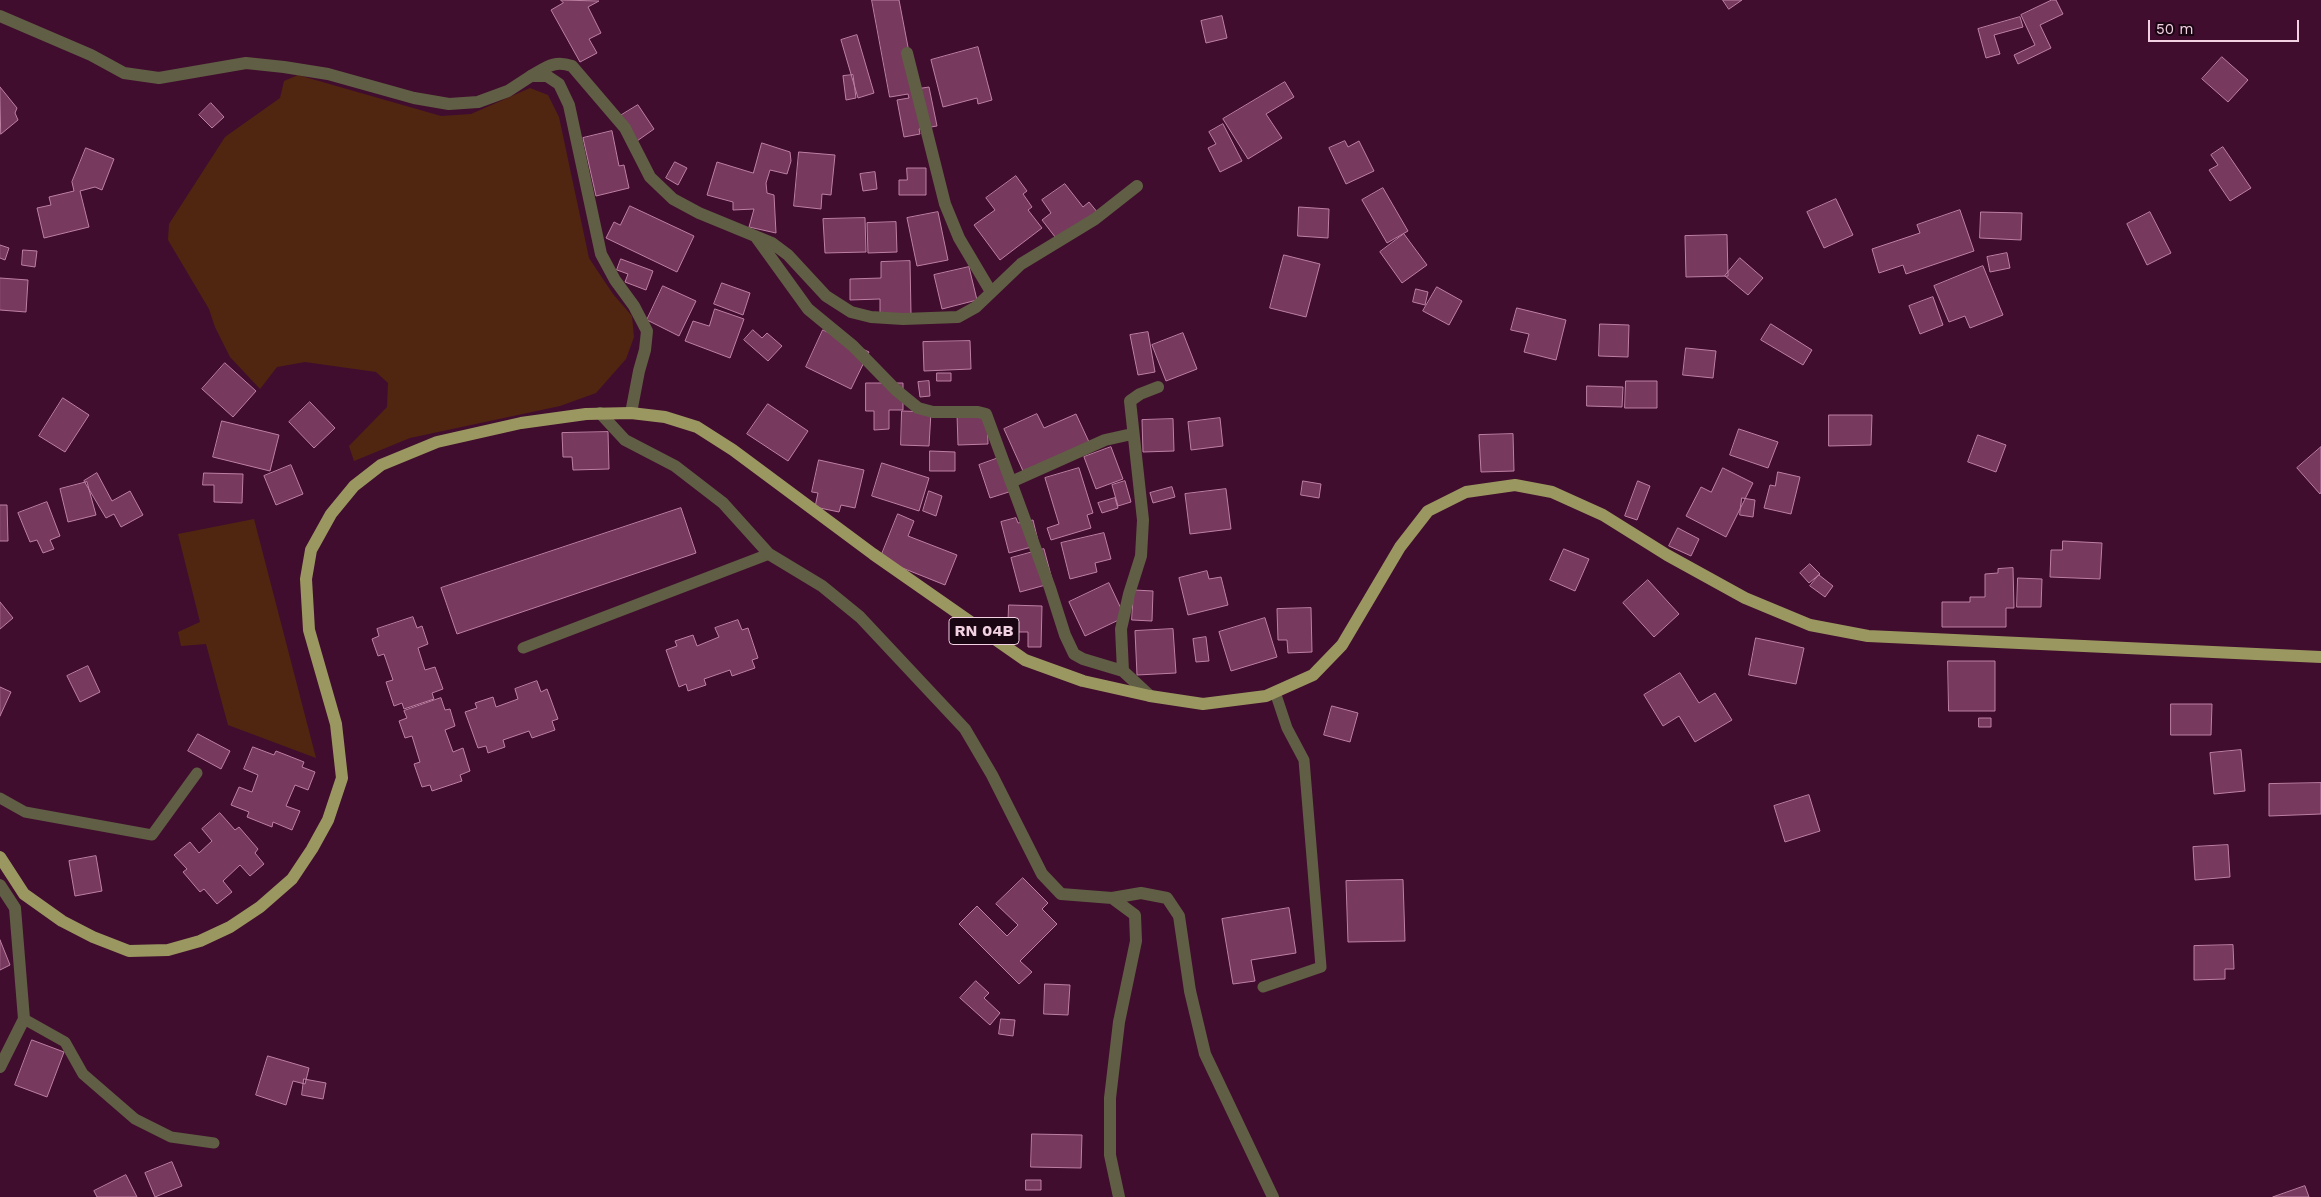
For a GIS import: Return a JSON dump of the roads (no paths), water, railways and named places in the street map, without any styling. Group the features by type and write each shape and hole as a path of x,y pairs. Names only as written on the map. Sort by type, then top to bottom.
{"main road":[{"name":"RN 04B","path":"0,857 24,894 62,921 93,937 129,951 168,950 200,941 230,927 260,907 292,878 312,849 328,820 342,778 336,724 309,630 306,580 311,550 332,514 354,486 381,465 436,442 522,423 600,413 631,412 665,416 697,427 733,450 873,554 1025,660 1083,681 1150,696 1203,704 1266,696 1313,675 1342,645 1400,547 1428,511 1466,492 1515,485 1552,492 1603,515 1667,555 1745,598 1810,625 1868,636 2321,657"}],"street":[{"path":"0,16 90,55 124,73 159,78 246,64 284,66 328,74 414,98 449,104 478,102 508,91 552,64 561,62 572,66 625,128 650,178 673,199 699,213 772,243 788,255 826,296 851,312 871,317 903,319 958,317 976,306 1021,264 1095,219 1137,186"},
{"path":"906,53 920,101 945,204 959,238 991,292"},
{"path":"532,76 548,76 559,84 569,105 601,254 614,280 634,306 646,331 645,350 631,412"},
{"path":"756,237 808,309 853,346 896,390 918,408 933,412 978,412 986,414 1065,636 1074,654 1123,671 1150,696"},
{"path":"1123,671 1121,629 1128,594 1141,556 1143,520 1132,434 1130,402 1140,394 1158,387"},
{"path":"600,413 625,440 675,466 723,503 770,554 822,586 860,617 965,729 992,775 1042,874 1061,894 1112,898 1141,893 1167,898 1179,916 1190,991 1205,1054 1273,1197"},
{"path":"1011,482 1105,440 1132,434"},
{"path":"0,885 14,908 24,1019 0,1067"},
{"path":"1112,898 1135,915 1136,941 1119,1022 1110,1098 1110,1155 1120,1197"}],"lane":[{"path":"523,648 770,554"},
{"path":"1263,987 1321,967 1304,760 1287,728 1275,692"},
{"path":"0,798 25,812 152,835 197,773"},
{"path":"24,1019 65,1042 84,1074 135,1119 171,1137 214,1143"}]}
